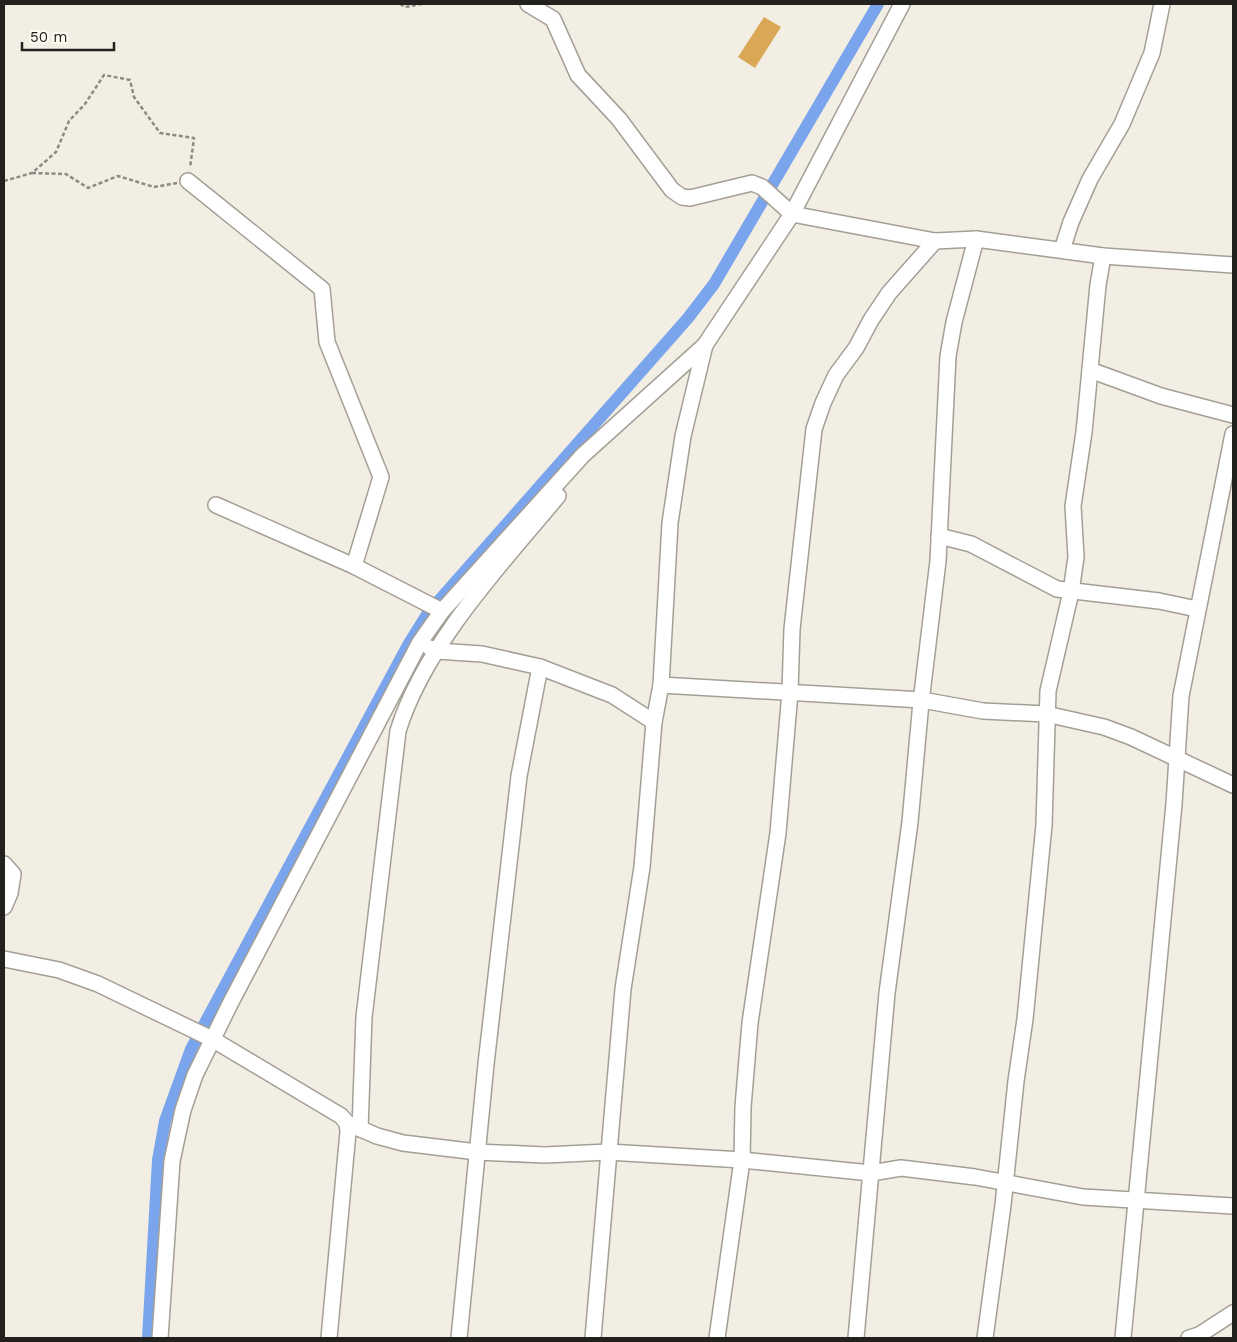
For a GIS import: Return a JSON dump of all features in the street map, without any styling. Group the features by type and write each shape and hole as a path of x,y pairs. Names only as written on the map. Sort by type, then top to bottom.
{"street":[{"path":"528,4 553,19 578,74 619,119 677,195 690,198 752,183 757,184 792,214 935,241 976,239 1103,256 1233,266"},
{"path":"160,1338 172,1161 176,1135 192,1084 212,1039 420,642 442,611 583,454 705,345 792,214 902,4"},
{"path":"1062,250 1090,179 1122,124 1145,69 1160,22 1162,4"},
{"path":"188,181 322,289 327,342 381,477 354,566"},
{"path":"856,1338 887,993 910,822 938,562 948,356 954,322 976,239"},
{"path":"717,1338 742,1160 743,1107 750,1023 778,833 797,580 817,420 836,375 856,348 880,306 889,293 935,241"},
{"path":"985,1338 1025,1019 1044,825 1048,752 1046,714 1048,692 1071,592 1076,557 1072,506 1084,432 1103,256"},
{"path":"593,1338 623,989 642,867 654,722 661,685 670,523 683,436 705,345"},
{"path":"1090,370 1161,396 1233,415"},
{"path":"1123,1338 1174,804 1175,756 1181,696 1233,434"},
{"path":"329,1338 348,1132 353,1126 394,749 403,715 437,651 497,570 565,489 583,454"},
{"path":"216,505 354,566 442,611"},
{"path":"939,536 971,544 1057,589 1159,601 1197,609"},
{"path":"420,642 437,651 482,654 540,667 612,695 654,722"},
{"path":"459,1338 519,776 540,667"},
{"path":"661,685 922,700 983,711 1046,714 1104,727 1175,756 1233,785"},
{"path":"4,864 13,874 10,893 4,907"},
{"path":"4,959 59,970 98,984 212,1039 341,1116 353,1126 403,1143 478,1152 545,1155 608,1152 742,1160 871,1173 901,1168 1004,1182 1083,1196 1233,1206"},
{"path":"1189,1338 1199,1335 1233,1313"}],"path":[{"path":"400,4 405,6 420,6 422,4"},
{"path":"4,181 32,173 66,174 88,188 118,176 154,187 188,181 194,138 160,132 134,97 130,80 104,75 85,104 70,121 56,152 32,173"}],"building":[{"path":"764,17 781,27 755,68 738,57"}],"waterway":[{"path":"148,1338 158,1160 165,1121 191,1049 408,645 428,613 688,318 714,284 878,4"}]}
